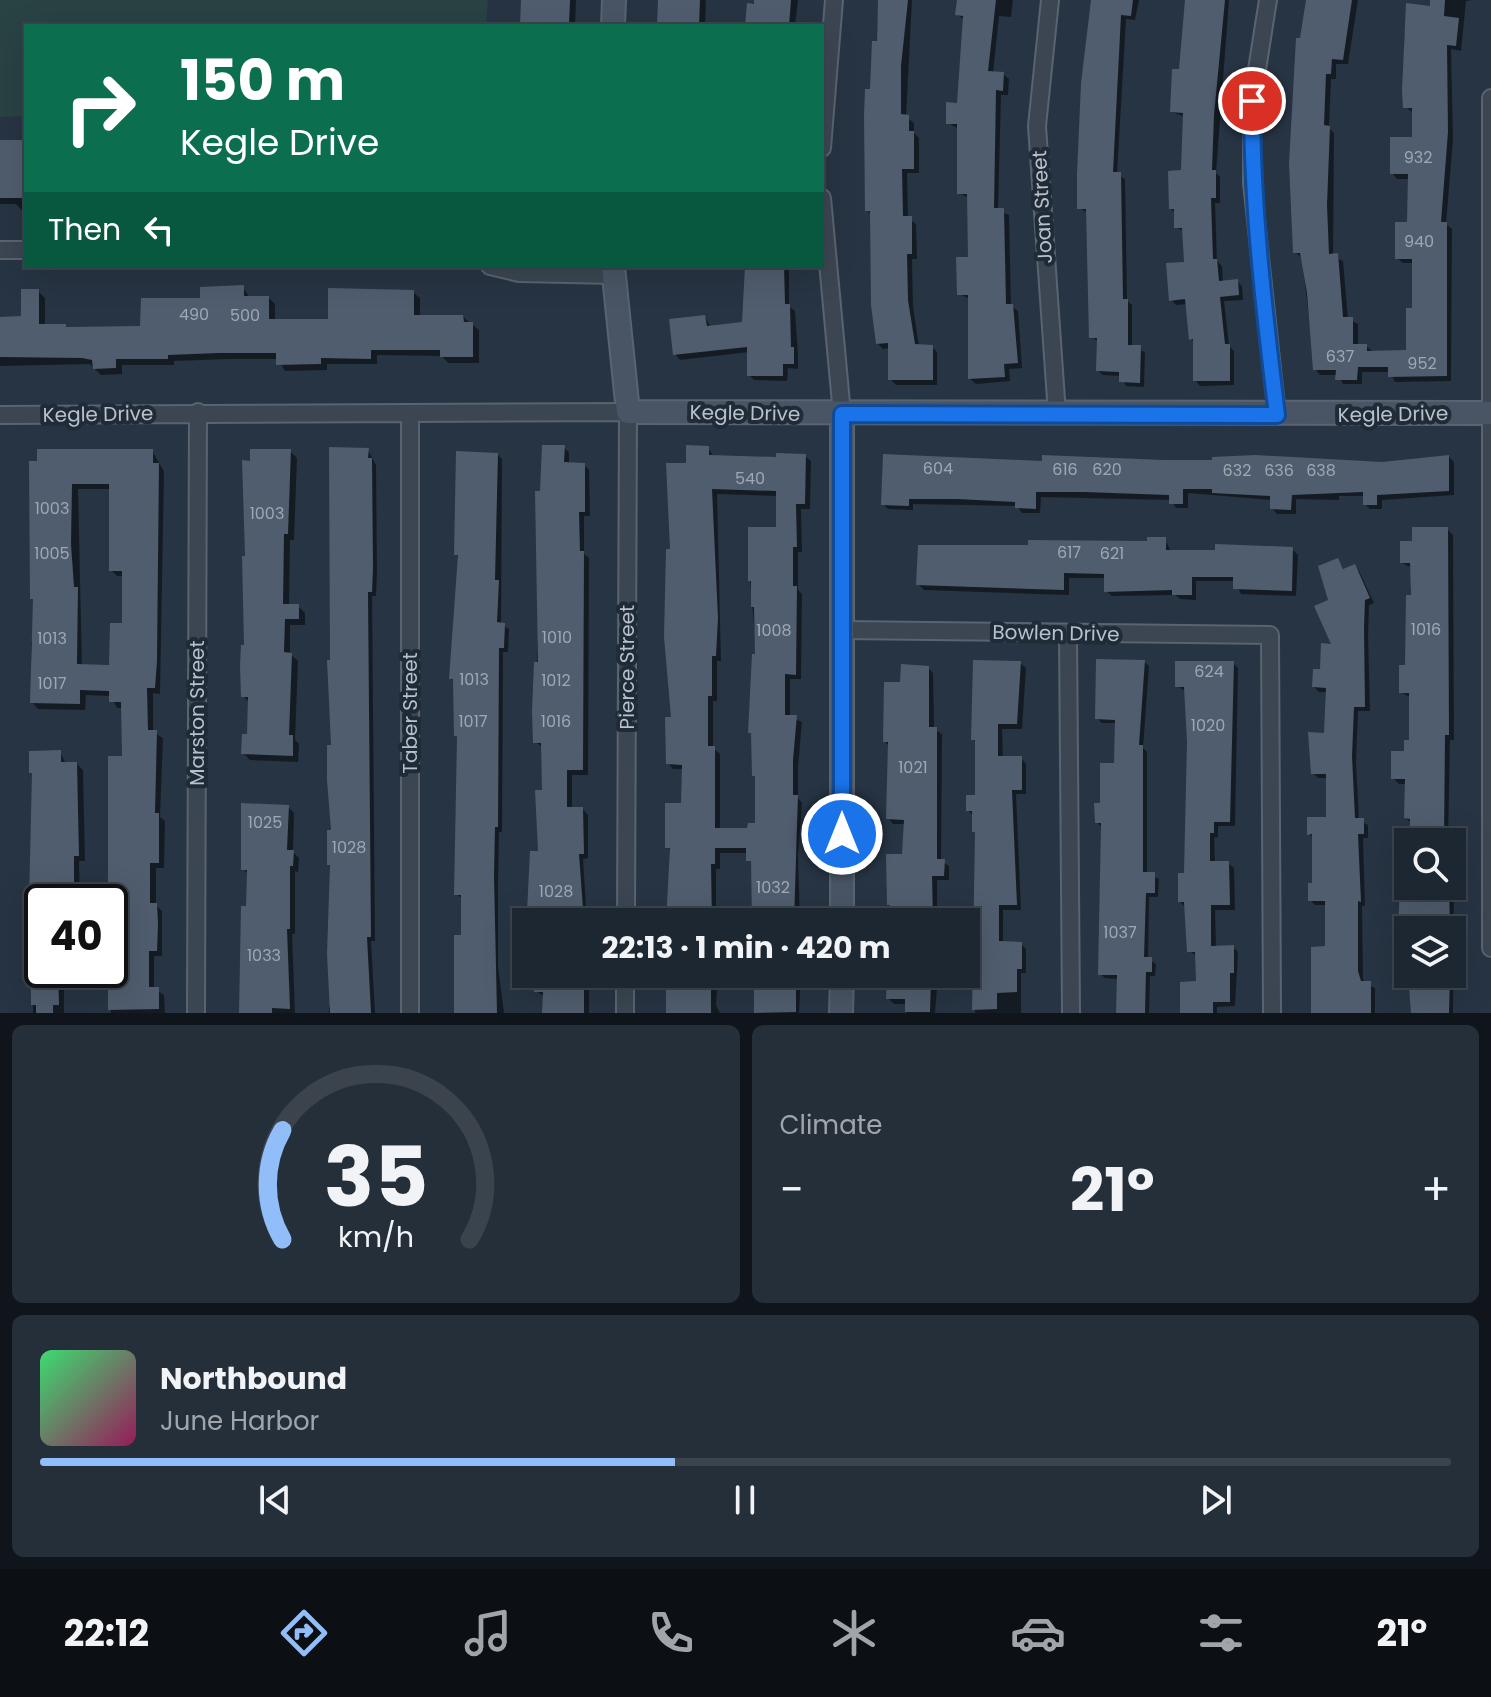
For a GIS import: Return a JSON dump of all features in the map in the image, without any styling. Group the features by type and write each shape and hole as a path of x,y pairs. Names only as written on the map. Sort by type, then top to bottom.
{"street":[{"path":"613,24 614,0"},
{"path":"824,123 834,0"},
{"name":"Joan Street","path":"1050,0 1037,126 1057,414"},
{"path":"1268,0 1252,101 1252,183 1262,303 1277,415"},
{"path":"1491,98 1491,948"},
{"path":"824,220 842,414 842,908"},
{"path":"0,250 24,250"},
{"path":"519,270 614,270 628,412"},
{"name":"Kegle Drive","path":"0,415 198,412 1491,413"},
{"name":"Marston Street","path":"196,1013 198,412"},
{"name":"Pierce Street","path":"626,908 628,412"},
{"name":"Taber Street","path":"410,414 410,1013"},
{"name":"Bowlen Drive","path":"842,630 1270,635 1272,1013"},
{"path":"1068,634 1071,1013"},
{"path":"625,988 625,1013"},
{"path":"841,1013 842,988"}],"green space":[{"path":"0,0 488,0 486,24 24,24 24,116 0,117"}],"building":[{"path":"521,0 570,0 569,24 520,24"},
{"path":"658,0 700,0 699,24 657,24"},
{"path":"754,0 791,0 789,24 745,24 747,3 754,4"},
{"path":"878,0 908,0 901,66 901,114 909,115 909,131 914,131 914,169 902,169 903,216 912,216 912,254 907,254 908,300 915,344 933,345 933,380 888,380 888,343 876,344 871,305 870,211 865,211 864,116 865,89 870,89 872,41 877,41"},
{"path":"957,0 996,0 988,71 1004,72 1003,91 996,90 994,208 1004,208 1006,304 1013,304 1018,363 1004,364 1005,377 968,379 968,295 957,295 956,257 968,257 967,194 957,194 957,124 946,124 946,102 957,103 963,16 955,15"},
{"path":"1091,0 1133,0 1131,16 1121,15 1113,172 1121,172 1123,299 1128,299 1128,345 1141,345 1140,383 1119,382 1119,372 1096,371 1097,338 1089,338 1086,209 1077,209 1077,174 1081,83"},
{"path":"1185,0 1225,0 1214,115 1212,170 1216,170 1216,198 1211,198 1213,259 1217,259 1219,281 1238,279 1239,295 1220,297 1225,344 1230,344 1230,381 1193,381 1193,339 1189,340 1185,299 1169,301 1166,263 1184,262 1182,228 1174,228 1174,209 1169,209 1168,171 1181,170 1183,113 1170,112 1172,69 1179,69"},
{"path":"1306,0 1352,0 1343,60 1332,59 1331,74 1326,74 1324,125 1330,126 1329,254 1338,253 1343,317 1353,317 1353,344 1367,344 1367,351 1406,350 1406,308 1412,308 1412,259 1395,259 1395,222 1407,222 1408,174 1390,174 1390,137 1412,137 1412,108 1403,108 1402,90 1406,3 1430,6 1430,0 1445,0 1444,16 1459,18 1456,46 1447,45 1448,132 1441,222 1447,222 1447,376 1388,377 1388,367 1358,367 1357,380 1335,380 1336,370 1313,370 1307,293 1300,253 1293,253 1289,163 1296,38 1300,38"},
{"path":"0,140 24,140 24,198 0,198"},
{"path":"745,268 784,268 785,304 790,304 794,364 783,364 783,376 747,376 747,347 673,355 669,319 705,315 707,326 742,322"},
{"path":"244,285 244,296 269,296 269,319 328,319 328,288 414,290 414,315 463,315 464,322 473,322 473,357 440,357 440,350 371,350 371,359 321,358 321,364 276,365 276,353 219,353 168,355 168,359 116,359 116,368 93,369 92,360 82,358 0,357 0,317 21,316 21,289 39,289 39,324 66,324 66,327 140,326 141,298 200,298 200,287"},
{"path":"542,445 565,445 564,462 585,463 585,512 579,512 580,551 584,551 583,770 567,770 567,807 583,807 584,854 579,854 583,908 527,908 530,851 538,851 535,790 542,790 541,743 533,743 532,711 534,662 538,662 535,491 540,491"},
{"path":"686,445 709,446 709,455 776,457 776,453 806,454 805,504 796,504 797,547 793,547 793,586 797,586 796,675 785,674 785,715 797,715 793,760 793,795 798,795 794,908 752,908 751,861 746,861 746,848 715,848 715,864 711,864 712,908 667,908 670,848 665,848 665,803 681,803 682,765 666,764 665,717 671,717 664,637 666,549 670,549 666,463 686,463","holes":["712,489 776,491 776,527 748,527 748,581 751,581 751,607 754,607 755,654 752,654 748,733 751,733 752,776 755,776 755,823 748,823 747,828 715,828 715,746 708,746 708,696 712,696 712,656 716,656 718,618"]},
{"path":"329,447 369,448 368,458 372,458 373,568 372,592 368,592 371,937 367,937 371,1013 330,1013 327,954 330,865 327,865 327,830 331,830 327,780 327,745 331,745 327,660 330,660"},
{"path":"37,449 153,449 153,463 159,463 157,661 155,688 147,688 148,730 157,730 155,813 159,813 159,863 150,863 150,903 157,903 158,924 157,951 149,951 149,987 159,987 159,1009 108,1010 108,988 128,988 128,884 108,884 108,756 122,756 121,702 109,702 109,691 80,690 80,704 30,703 33,599 30,599 29,461 37,461","holes":["72,484 109,484 109,571 122,571 122,623 110,623 109,665 77,664 78,587 74,587 71,544"]},
{"path":"250,449 291,449 288,534 284,534 283,604 299,604 299,619 285,619 284,652 292,653 289,735 293,735 293,756 241,754 242,734 247,734 248,697 241,697 240,666 241,645 244,645 242,556 245,556 242,460 250,461"},
{"path":"456,451 498,453 495,580 499,580 497,622 505,623 504,648 499,648 498,827 495,827 497,1013 454,1013 454,935 461,935 461,895 454,895 457,736 454,736 453,679 449,679 458,555 454,555"},
{"path":"883,454 1042,461 1042,455 1212,460 1212,457 1255,455 1382,462 1449,455 1449,491 1377,495 1377,505 1363,505 1363,492 1292,495 1291,510 1270,509 1270,496 1212,493 1212,489 1183,489 1183,504 1169,504 1169,495 1036,492 1036,509 1015,508 1015,502 957,499 909,499 909,506 881,505"},
{"path":"1412,527 1448,527 1449,735 1445,735 1444,828 1410,828 1410,819 1404,818 1405,779 1391,779 1391,751 1404,751 1404,740 1409,740 1409,693 1399,693 1399,665 1405,665 1406,595 1411,595 1410,563 1400,563 1400,541 1412,541"},
{"path":"1147,537 1166,537 1166,550 1215,550 1215,544 1293,547 1292,591 1233,589 1233,577 1192,577 1192,595 1172,595 1172,590 1104,592 1104,574 1064,573 1064,590 916,585 918,545 1028,545 1028,540 1147,541"},
{"path":"1338,558 1343,569 1355,564 1370,598 1365,600 1365,707 1354,707 1352,756 1355,818 1364,818 1364,834 1358,834 1361,902 1358,901 1358,971 1361,981 1371,981 1371,1013 1311,1013 1311,947 1325,946 1325,901 1308,901 1308,883 1312,883 1312,834 1307,835 1307,817 1326,817 1326,774 1311,774 1308,732 1324,733 1326,688 1312,687 1313,669 1320,669 1321,643 1331,644 1314,606 1328,600 1318,566"},
{"path":"1096,659 1145,660 1139,745 1143,745 1143,872 1155,872 1155,893 1146,893 1144,957 1152,957 1152,972 1146,972 1145,1013 1116,1013 1117,975 1098,975 1101,823 1095,823 1094,803 1100,803 1100,763 1114,763 1115,720 1095,719"},
{"path":"973,660 1021,661 1017,724 998,724 998,756 1022,756 1022,790 1012,790 1017,905 999,905 999,941 1022,942 1022,969 1017,969 1017,992 997,993 997,1009 972,1010 972,988 980,988 980,908 974,908 975,832 972,832 972,811 966,811 966,795 975,795 975,740 971,740"},
{"path":"1175,661 1234,661 1230,822 1214,822 1214,833 1210,833 1210,861 1229,861 1230,905 1211,905 1211,946 1234,945 1234,973 1230,973 1230,1002 1213,1002 1213,1013 1180,1013 1180,982 1196,981 1195,952 1187,952 1184,902 1178,902 1178,873 1184,873 1187,742 1184,687 1175,687"},
{"path":"901,664 929,666 929,727 937,727 937,859 945,859 944,876 932,876 933,908 890,908 887,905 886,854 902,854 904,820 886,819 888,742 883,742 884,682 900,682"},
{"path":"61,750 61,762 77,762 79,856 74,856 74,884 29,884 32,773 29,773 29,751"},
{"path":"241,803 289,805 287,850 294,850 293,866 290,866 290,929 287,929 290,1009 272,1008 272,1013 239,1013 241,906 246,906 247,870 241,870"},
{"path":"1399,900 1449,900 1450,916 1399,916"},
{"path":"31,988 59,988 59,1005 53,1005 53,1013 36,1013 36,1005 31,1005"},
{"path":"534,988 584,988 584,1013 542,1013 543,992 534,992"},
{"path":"666,988 711,988 711,1013 666,1013"},
{"path":"754,988 796,988 796,1012 754,1013"},
{"path":"887,988 931,988 930,1012 905,1012 905,999 886,999"},
{"path":"1409,988 1450,988 1449,1013 1411,1013"}],"route":[{"path":"842,834 842,414 1277,415 1262,303 1252,183 1252,101"}]}
